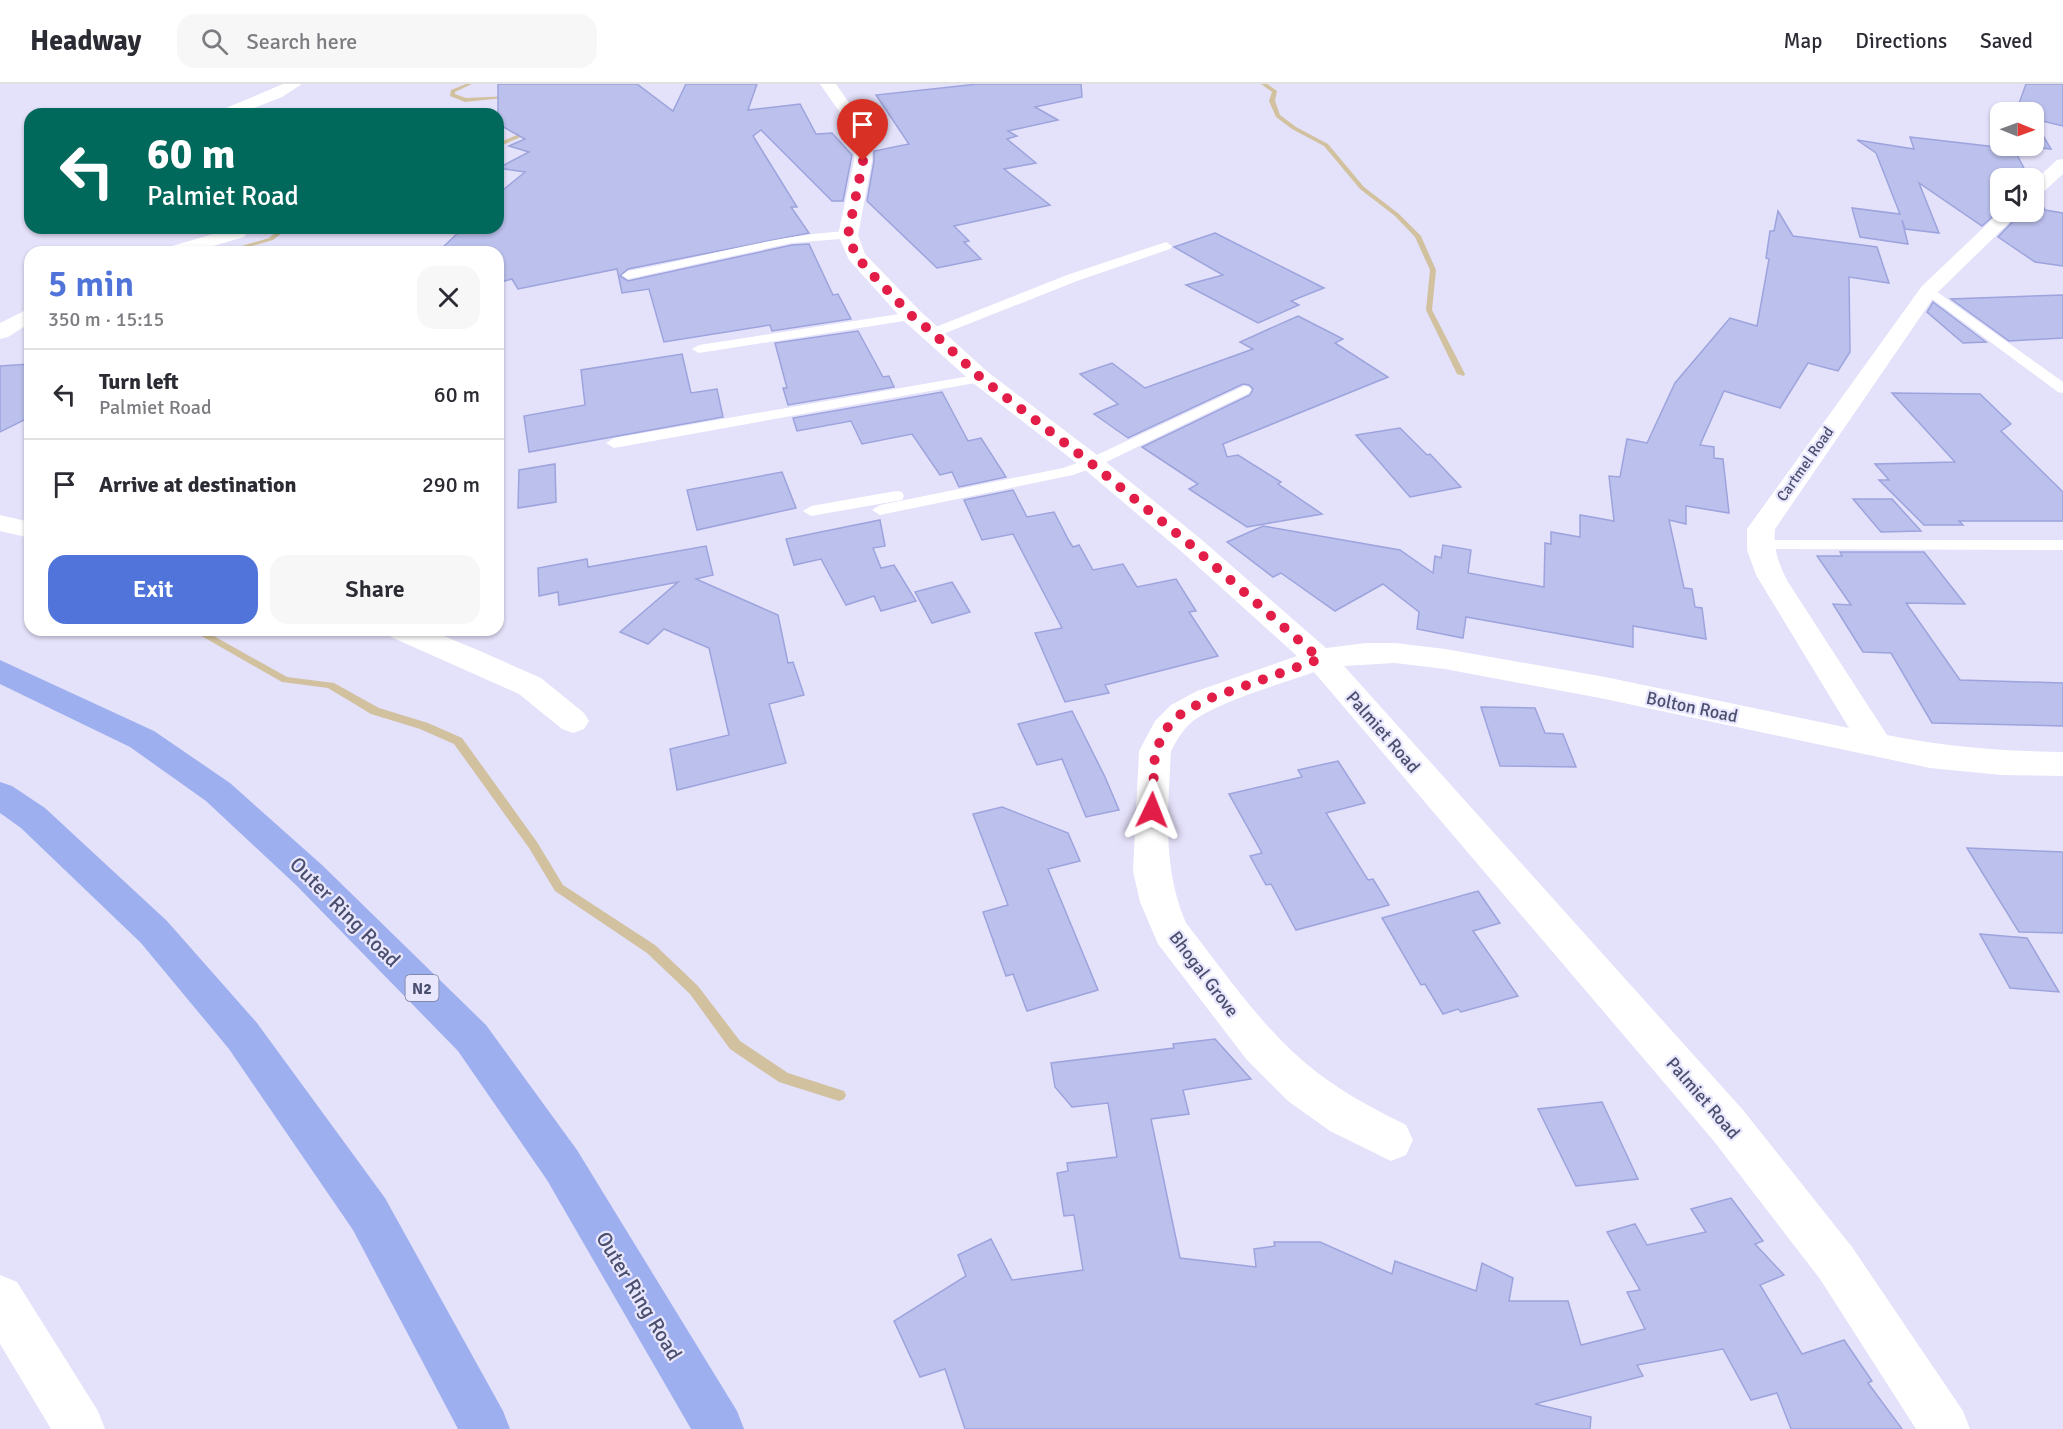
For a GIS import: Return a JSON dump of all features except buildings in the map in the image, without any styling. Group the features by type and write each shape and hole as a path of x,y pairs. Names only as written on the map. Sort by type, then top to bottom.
{"highway":[{"name":"Outer Ring Road","path":"0,670 142,739 218,792 309,875 472,1038 562,1165 719,1429"},
{"path":"0,795 33,818 154,932 243,1036 369,1214 485,1429"}],"street":[{"path":"240,108 294,84"},
{"path":"828,84 851,117 864,147 848,235"},
{"path":"2044,181 2063,164"},
{"name":"Cartmel Road","path":"1759,545 1761,529 1768,516 1929,290 2001,222"},
{"path":"193,246 234,234"},
{"name":"Palmiet Road","path":"848,235 856,256 922,324 981,378 1089,461 1192,546 1320,659 1728,1125 1836,1263 1945,1429"},
{"path":"0,332 24,318"},
{"path":"0,523 24,529"},
{"path":"1759,545 1763,562 1774,582 1876,745"},
{"path":"416,636 469,657 530,687 573,721"},
{"name":"Bolton Road","path":"1320,659 1366,653 1395,653 1445,659 1605,688 1930,756 2001,763 2063,764"},
{"name":"Bhogal Grove","path":"1320,659 1208,699 1182,713 1166,729 1155,752 1151,871 1158,902 1171,933 1261,1047 1303,1087 1345,1117 1391,1140"},
{"path":"0,1299 80,1429"}],"lane":[{"path":"628,275 666,269 770,243 806,237 848,235"},
{"path":"699,349 922,324 1072,278 1166,246"},
{"path":"1929,290 2063,389"},
{"path":"614,443 981,378"},
{"path":"880,510 1067,472 1244,390"},
{"path":"811,511 1089,461"},
{"path":"1759,545 2063,544"}],"waterway":[{"path":"470,84 453,91 452,95 465,100 510,97"},
{"path":"1263,84 1275,91 1272,101 1278,116 1294,128 1326,145 1362,188 1397,215 1418,236 1433,270 1429,310 1461,374"},
{"path":"504,142 531,131"},
{"path":"246,246 271,239 277,234"},
{"path":"207,636 285,680 330,685 375,711 424,726 458,741 533,845 559,888 651,949 694,990 735,1045 784,1078 839,1095"}],"route":[{"path":"863,161 848,235 856,256 869,271 912,316 981,378 1092,464 1192,546 1320,659 1208,699 1182,713 1166,729 1155,752 1152,810"}]}
